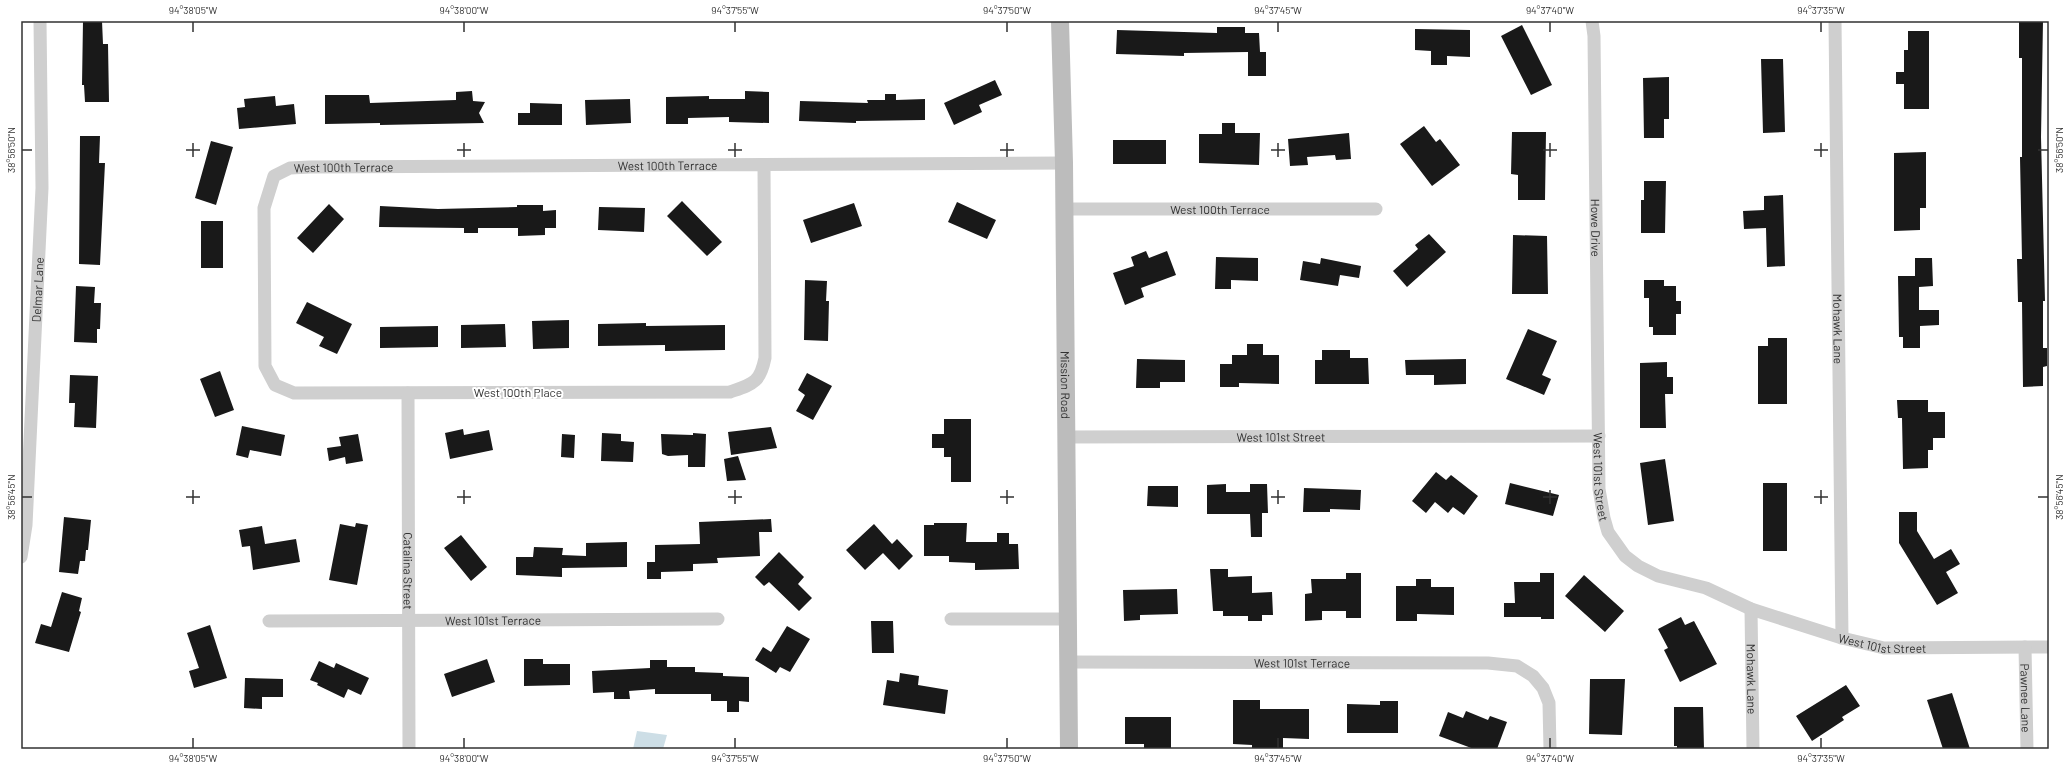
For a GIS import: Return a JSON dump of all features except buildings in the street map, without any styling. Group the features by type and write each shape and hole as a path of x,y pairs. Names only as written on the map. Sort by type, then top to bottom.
{"main road":[{"name":"Mission Road","path":"1060,21 1064,163 1068,749"}],"street":[{"name":"Delmar Lane","path":"21,557 26,525 42,188 40,21"},
{"name":"Howe Drive","path":"1592,21 1594,44 1599,436"},
{"name":"Mohawk Lane","path":"1836,21 1842,638"},
{"name":"West 100th Terrace","path":"274,176 290,168 310,167 1064,163"},
{"name":"West 100th Place","path":"274,176 264,208 264,366 274,385 294,393 730,392 753,384 762,372 765,358 764,165"},
{"name":"West 100th Terrace","path":"1064,209 1376,209"},
{"name":"Catalina Street","path":"408,393 409,749"},
{"name":"West 101st Street","path":"1066,436 1599,436 1599,489 1608,532 1625,556 1638,566 1658,576 1706,588 1750,609 1842,638 1884,648 2049,647"},
{"name":"Mohawk Lane","path":"1750,609 1753,749"},
{"name":"West 101st Terrace","path":"269,621 718,619"},
{"path":"952,619 1067,619"},
{"name":"Pawnee Lane","path":"2025,647 2027,749"},
{"name":"West 101st Terrace","path":"1068,662 1488,663 1517,666 1532,676 1543,688 1549,704 1550,749"}],"shaded area":[{"path":"637,731 667,735 663,749 633,749"}]}
